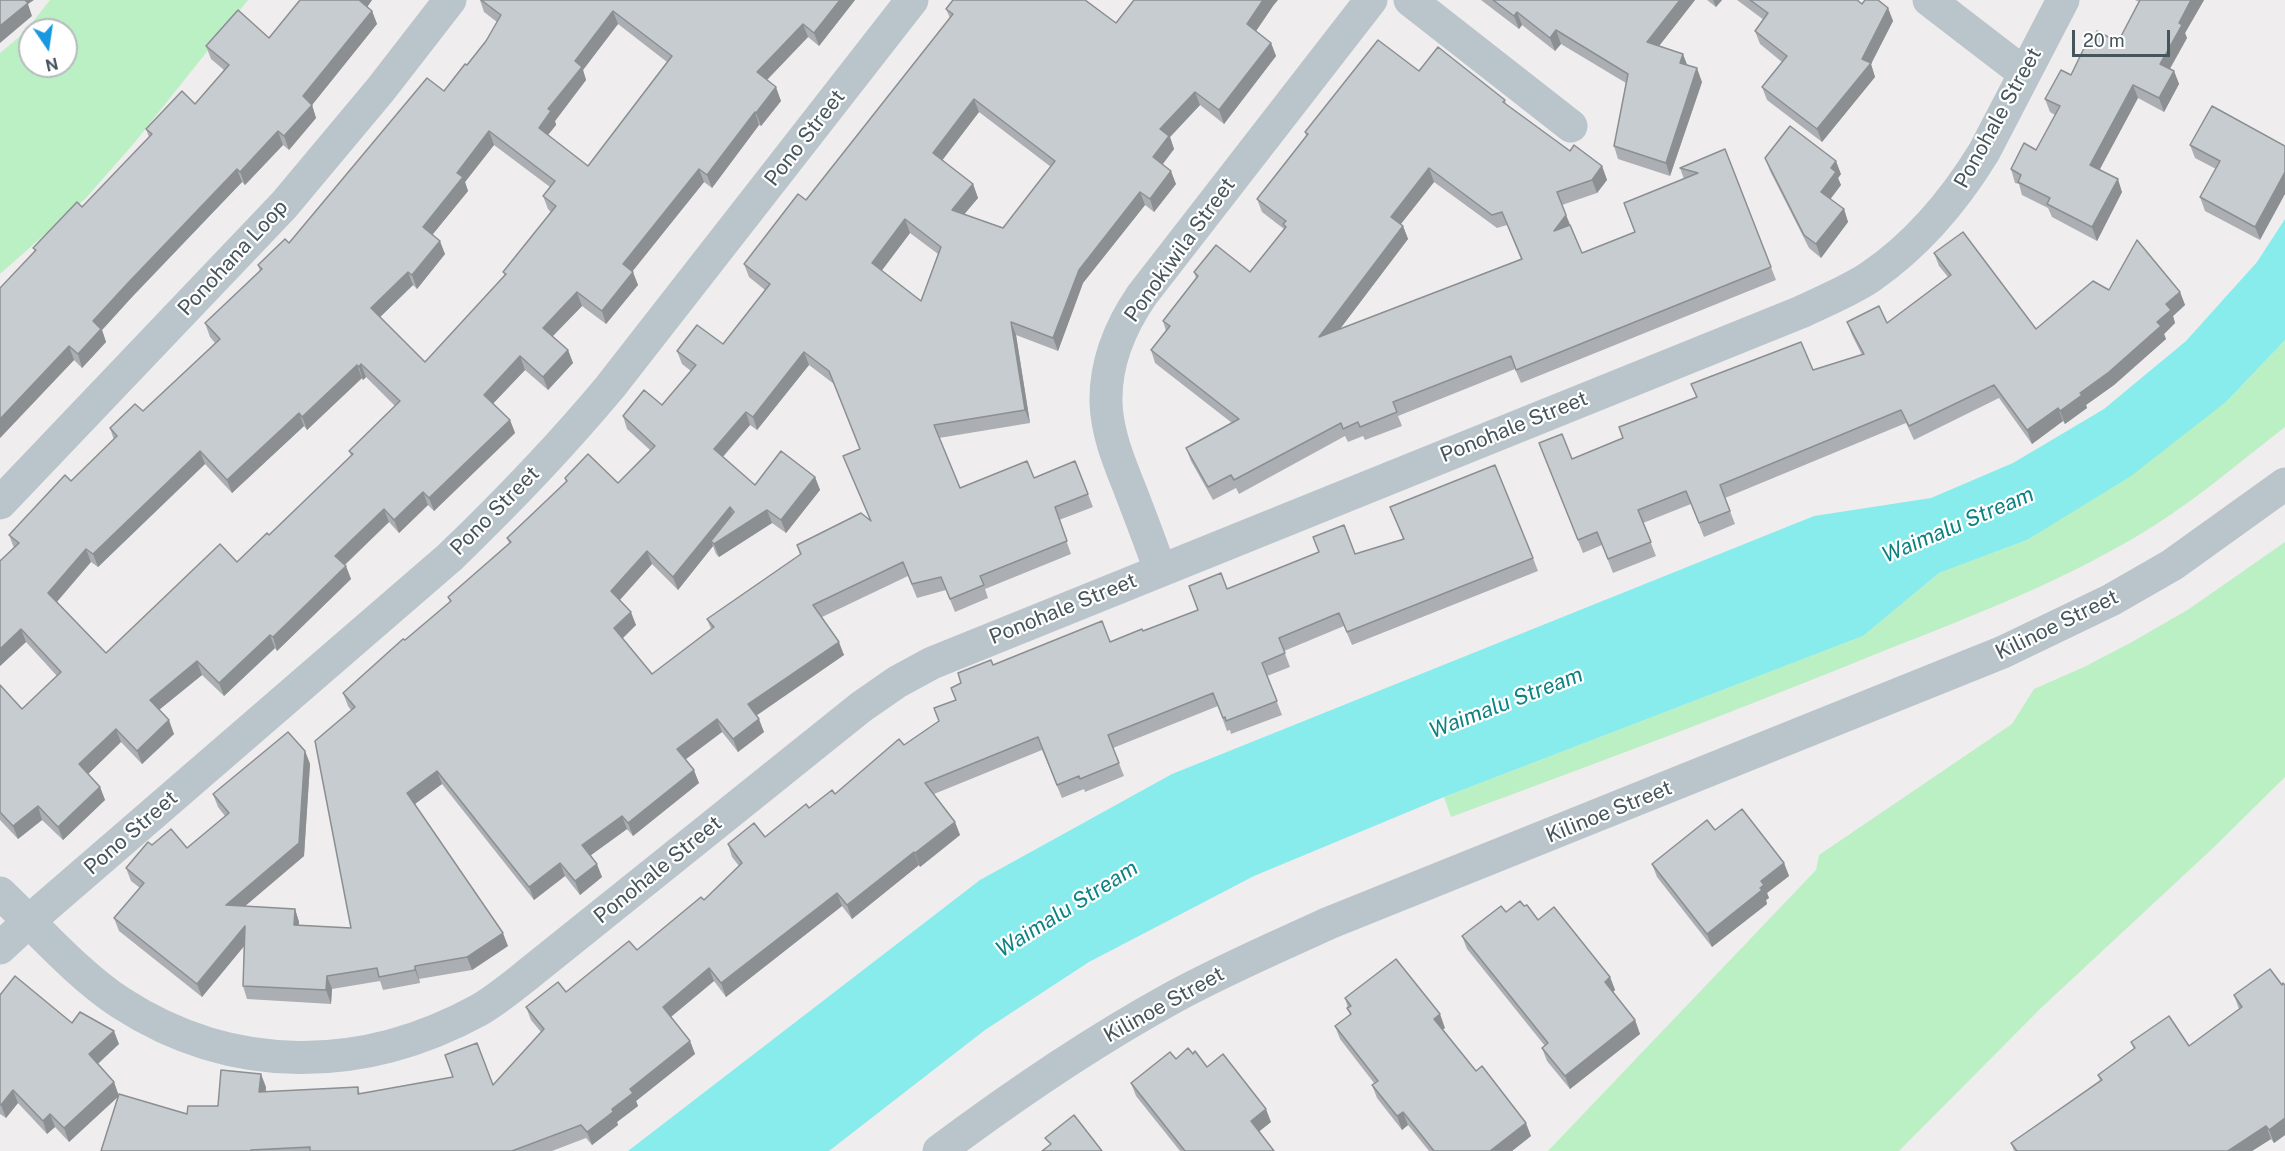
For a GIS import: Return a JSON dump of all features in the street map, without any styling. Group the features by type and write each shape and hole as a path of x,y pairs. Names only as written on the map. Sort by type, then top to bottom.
{"street":[{"name":"Ponohana Loop","path":"0,503 284,205 374,98 450,0"},
{"name":"Pono Street","path":"0,948 426,578 506,503 564,442 610,387 912,0"},
{"name":"Ponokiwila Street","path":"1160,570 1117,457 1110,429 1106,403 1108,381 1118,338 1127,317 1142,295 1371,0"},
{"path":"1410,0 1571,126"},
{"path":"1929,0 2024,73"},
{"name":"Ponohale Street","path":"29,921 100,988 121,1003 173,1031 199,1041 287,1059 338,1056 376,1050 414,1040 482,1008 527,975 861,707 897,682 932,663 1801,312 1868,278 1913,242 1953,200 1984,152 2063,0"},
{"name":"Kilinoe Street","path":"939,1151 1014,1095 1112,1032 1228,969 1329,923 1591,819 2041,635 2111,600 2172,565 2285,484"},
{"path":"0,893 29,921"}],"green space":[{"path":"50,0 248,0 135,142 86,198 0,274 0,53 18,38 18,78 78,78 78,18 36,18"},
{"path":"2285,340 2285,427 2189,502 2123,544 2021,595 1951,624 1721,716 1451,817 1444,797 1863,636 1939,573 2027,540 2227,401"},
{"path":"2285,542 2285,777 2213,848 2041,1008 1899,1151 1548,1151 1816,870 1819,855 2012,724 2034,689 2084,667 2189,609"}],"water":[{"name":"Waimalu Stream","path":"2285,219 2285,340 2227,401 2131,476 2027,540 1939,573 1863,636 1444,797 1254,876 1089,962 985,1030 829,1151 628,1151 980,880 1172,774 1814,516 1931,498 2013,463 2104,409 2186,341 2257,262"}],"building":[{"path":"0,0 25,0 28,3 0,26"},
{"path":"300,0 359,0 372,11 303,96 312,105 284,136 278,131 240,172 237,169 93,321 101,329 78,354 69,346 0,419 0,288 36,250 33,248 77,202 82,207 152,134 146,129 182,91 195,104 229,65 206,46 238,10 269,38"},
{"path":"481,0 840,0 814,33 803,24 757,72 776,87 707,175 699,169 623,264 633,272 602,311 577,292 543,328 568,350 543,377 520,356 484,395 510,420 429,498 423,492 394,520 384,509 335,556 346,566 273,637 270,635 219,683 197,661 150,700 169,720 137,751 116,729 79,764 100,787 58,827 38,806 13,826 0,812 0,685 22,709 61,672 21,629 0,649 0,561 19,543 9,535 65,475 71,481 117,436 110,428 135,404 143,411 220,339 205,323 262,269 258,265 285,239 289,243 427,78 444,91 486,41 501,15","holes":["613,11 672,56 588,166 539,128 551,111 548,109 582,67 575,61","489,131 555,181 543,196 556,206 503,272 506,274 425,362 371,308 408,272 412,275 440,241 423,227 463,177 457,173","361,364 400,401 349,451 353,454 269,535 267,533 237,562 220,544 106,653 48,593 86,549 93,554 200,451 227,480 299,413 302,417 357,365 359,367"]},
{"path":"953,0 1085,0 1116,23 1134,0 1263,0 1247,24 1271,43 1219,110 1195,92 1160,129 1169,136 1153,157 1171,171 1150,199 1140,192 1079,270 1053,338 1011,322 1025,410 934,425 960,488 1027,461 1034,478 1075,461 1088,494 1055,507 1067,541 980,576 984,585 950,599 941,577 912,584 903,562 813,605 839,642 748,704 759,719 733,739 717,719 677,749 694,770 628,823 622,816 582,845 597,864 575,881 560,863 529,887 437,771 407,793 503,933 467,957 415,966 415,970 379,977 377,968 327,976 326,990 243,986 245,926 197,984 114,918 144,883 126,868 148,842 152,845 171,829 187,848 229,813 213,794 288,732 305,751 299,843 226,905 295,909 294,925 351,928 315,741 355,707 343,693 403,639 405,640 451,601 448,597 511,542 507,538 567,481 565,478 588,454 618,483 655,446 623,416 644,390 662,405 696,365 677,351 697,325 723,344 770,284 744,264 798,194 806,200 953,14 946,9","holes":["974,99 1055,161 1003,228 952,210 973,184 933,153","905,219 941,247 921,301 872,263","804,352 829,371 860,449 843,456 871,521 861,513 797,545 801,554 707,619 714,627 652,674 614,628 631,612 611,591 647,551 673,577 730,507 734,512 711,541 714,544 767,510 781,520 815,477 781,451 755,485 714,449 746,412 753,417"]},
{"path":"1493,0 1680,0 1647,42 1683,54 1680,63 1697,68 1666,163 1614,146 1628,74 1556,30 1550,38 1517,12 1514,16"},
{"path":"1750,0 1857,0 1862,4 1865,0 1878,0 1888,8 1862,59 1871,63 1817,129 1762,87 1787,56 1755,31 1768,13"},
{"path":"2140,0 2191,0 2179,23 2182,25 2160,64 2174,71 2159,98 2133,85 2090,165 2118,179 2092,227 2047,204 2050,198 2018,182 2021,175 2011,169 2024,143 2036,150 2060,106 2045,99 2061,70 2071,75 2086,44 2089,46 2097,31 2118,42"},
{"path":"1378,40 1419,71 1438,47 1505,100 1503,102 1570,151 1574,145 1602,166 1592,180 1557,192 1566,215 1554,231 1570,225 1582,253 1635,232 1624,203 1698,173 1680,168 1725,149 1771,267 1516,370 1511,356 1393,402 1397,412 1360,427 1358,422 1343,429 1341,423 1234,480 1231,475 1208,487 1186,448 1239,419 1151,350 1170,326 1163,321 1198,276 1194,272 1216,245 1250,272 1286,227 1283,224 1286,221 1257,199 1308,134 1305,132","holes":["1429,168 1492,215 1502,212 1522,259 1319,337 1403,226 1391,217"]},
{"path":"2212,106 2285,146 2285,172 2255,227 2200,197 2220,161 2190,145"},
{"path":"1790,126 1836,161 1831,168 1836,172 1821,192 1844,209 1816,244 1804,235 1765,158"},
{"path":"1963,232 2036,329 2093,281 2109,290 2137,240 2180,292 2166,304 2171,310 2157,322 2161,326 2109,372 2080,393 2082,395 2060,411 2058,408 2027,430 1994,385 1909,426 1901,410 1720,485 1730,511 1699,523 1686,491 1638,510 1651,542 1608,559 1597,532 1578,540 1539,443 1562,434 1572,459 1623,438 1619,427 1697,397 1691,384 1801,342 1813,370 1864,354 1847,322 1879,306 1887,323 1951,275 1934,253"},
{"path":"1495,465 1533,558 1347,632 1339,613 1279,638 1285,653 1262,663 1277,701 1226,721 1213,693 1108,735 1119,763 1080,779 1079,776 1057,785 1038,737 925,783 955,822 847,905 837,893 721,983 709,968 663,1007 690,1041 630,1089 633,1093 587,1132 581,1125 512,1151 310,1151 310,1147 251,1151 101,1151 119,1094 187,1114 188,1106 218,1106 221,1070 261,1074 259,1092 358,1087 358,1094 453,1077 445,1055 477,1043 493,1085 544,1029 526,1007 558,982 566,992 629,941 637,950 701,897 704,900 742,863 728,844 754,823 765,837 806,804 809,808 832,790 835,794 899,739 904,745 939,721 934,708 956,700 951,688 961,683 958,673 991,660 993,665 1102,621 1110,642 1198,610 1189,586 1221,573 1227,589 1319,552 1313,537 1344,525 1355,554 1404,539 1390,507"},
{"path":"1742,809 1784,863 1761,881 1764,885 1760,888 1762,890 1707,934 1652,864 1707,820 1715,830"},
{"path":"1520,901 1524,906 1527,905 1538,920 1554,907 1610,977 1605,982 1635,1020 1565,1076 1542,1048 1548,1043 1462,936 1501,906 1506,912"},
{"path":"1396,959 1440,1014 1434,1019 1476,1071 1482,1066 1526,1123 1490,1151 1434,1151 1403,1112 1397,1116 1372,1085 1378,1081 1335,1026 1351,1014 1347,1008 1351,1006 1345,998"},
{"path":"2270,969 2282,985 2283,983 2285,985 2285,1118 2269,1130 2266,1126 2228,1151 2017,1151 2011,1143 2102,1080 2098,1075 2135,1048 2131,1042 2169,1016 2189,1046 2242,1007 2234,995"},
{"path":"15,976 72,1023 80,1012 114,1031 89,1054 114,1082 64,1128 50,1114 43,1121 13,1090 0,1104 0,995"},
{"path":"1188,1048 1193,1054 1195,1051 1207,1067 1223,1054 1266,1109 1251,1121 1274,1151 1185,1151 1131,1083 1170,1052 1176,1059"},
{"path":"1074,1115 1102,1151 1042,1151 1051,1144 1045,1138"}]}
